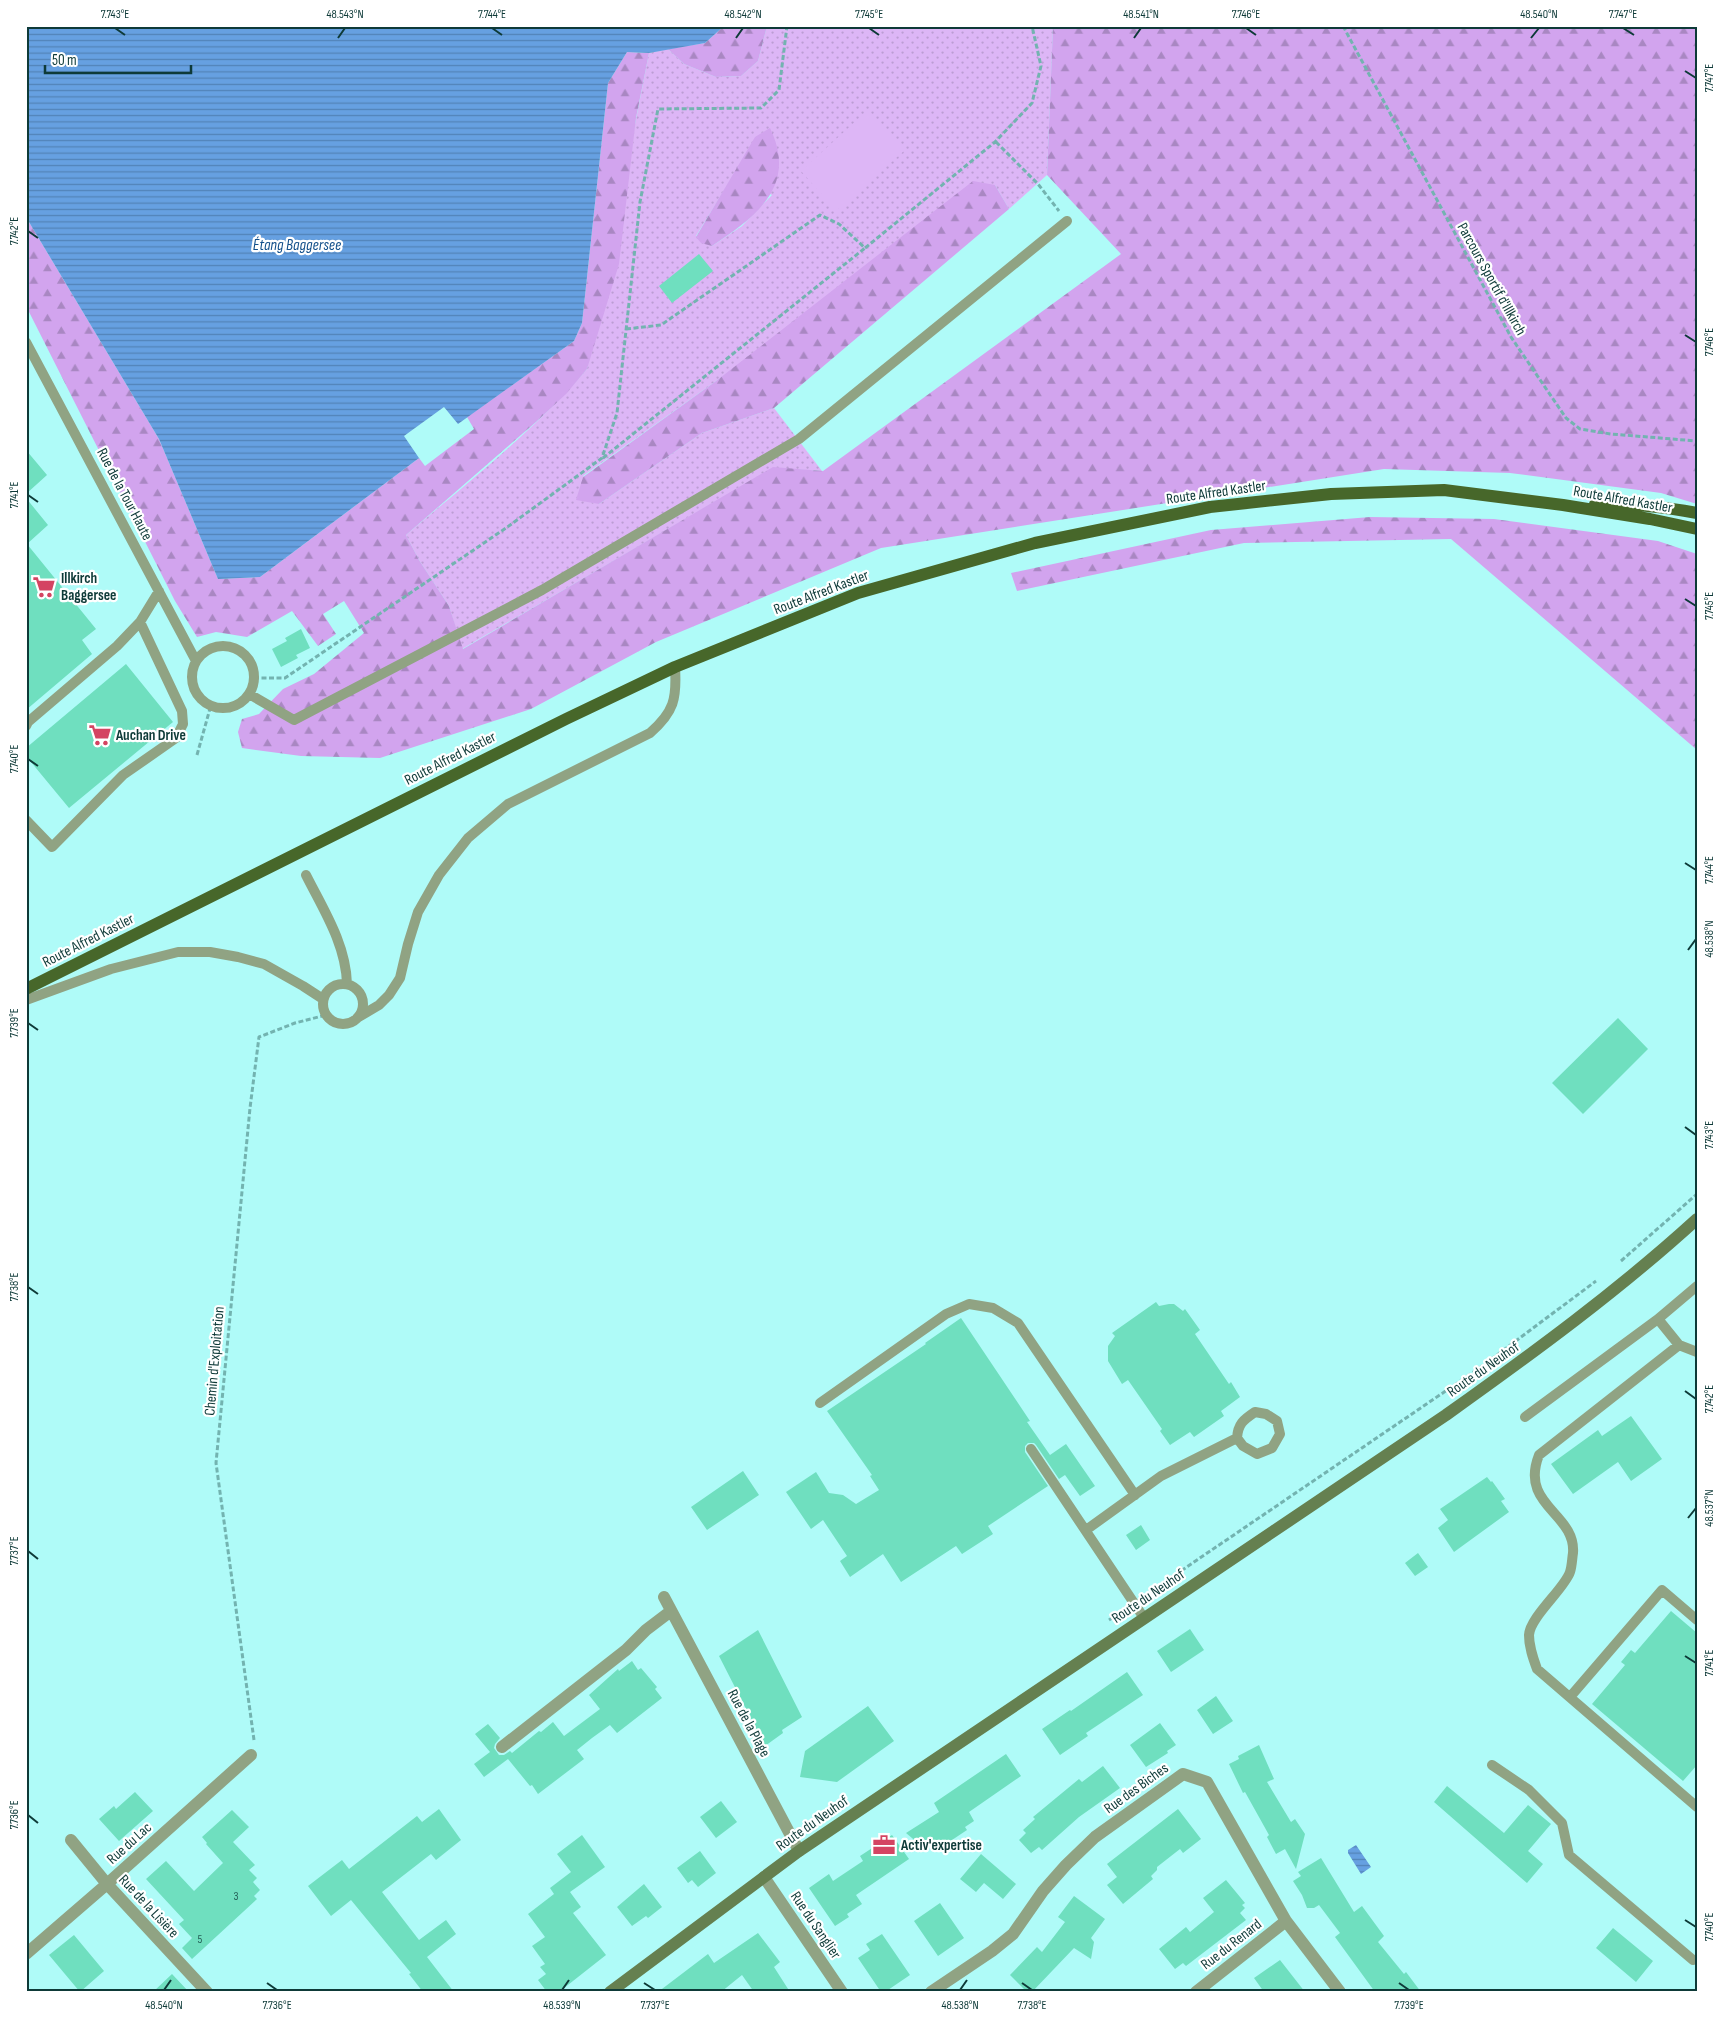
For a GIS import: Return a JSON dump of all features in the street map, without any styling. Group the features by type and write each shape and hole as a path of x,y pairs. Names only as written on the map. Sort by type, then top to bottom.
{"main road":[{"name":"Route Alfred Kastler","path":"26,989 557,723 675,667 858,593 1035,543 1210,507 1331,494 1444,490 1650,518 1697,529"},
{"path":"1563,505 1614,503 1661,507 1697,513"}],"street":[{"name":"Route du Neuhof","path":"610,1992 799,1851 1446,1415 1535,1352 1626,1282 1697,1219"},
{"name":"Rue de la Plage","path":"664,1597 799,1851"},
{"path":"502,1747 626,1650 646,1630 671,1611"},
{"name":"Rue du Lac","path":"26,1954 252,1756"},
{"name":"Rue des Biches","path":"931,1992 992,1951 1012,1934 1066,1865 1095,1837 1182,1774 1207,1782 1286,1922 1340,1992"},
{"name":"Rue de la Lisière","path":"71,1840 108,1884 207,1992"},
{"name":"Rue du Sanglier","path":"764,1877 842,1992"},
{"name":"Rue du Renard","path":"1196,1992 1286,1922"}],"lane":[{"path":"249,694 294,720 542,590 799,439 1067,221"},
{"name":"Rue de la Tour Haute","path":"26,342 196,661"},
{"path":"26,726 28,722 117,646 140,622 159,591"},
{"path":"26,820 52,847 123,775 176,738 183,724 182,711 140,622"},
{"path":"222,645 232,646 242,651 249,659 253,668 254,678 249,694 241,702 232,707 221,708 211,706 202,700 192,681 192,671 196,661 203,653 222,645"},
{"path":"357,1018 361,1013 363,1001 358,990 341,983 329,988 323,1000 323,1010 330,1019 341,1024 347,1024 379,1005 389,995 400,978 418,912 440,875 468,838 508,804 650,733 662,722 672,708 676,690 675,667"},
{"path":"306,875 339,940 347,973 347,984"},
{"path":"26,1000 111,969 178,952 210,952 264,964 303,986 323,1000"},
{"path":"1525,1416 1658,1319 1697,1286"},
{"path":"820,1403 946,1314 969,1304 993,1308 1018,1323 1135,1495"},
{"path":"1658,1319 1679,1345 1697,1352"},
{"path":"1679,1345 1539,1455 1535,1467 1534,1483 1540,1496 1568,1532 1573,1551 1570,1573 1544,1606 1529,1633 1530,1648 1537,1668 1697,1807"},
{"path":"1255,1412 1266,1414 1277,1421 1280,1434 1272,1448 1257,1454 1243,1446 1237,1438 1238,1427 1242,1420 1255,1412"},
{"path":"1086,1530 1162,1476 1237,1438"},
{"path":"1031,1449 1144,1618"},
{"path":"1570,1697 1662,1590 1697,1620"},
{"path":"1492,1765 1529,1790 1562,1823 1569,1855 1693,1960"}],"path":[{"path":"602,458 617,413 640,202 658,109 761,108 779,90 787,26"},
{"path":"254,678 285,678 506,528 602,458 996,142 1032,103 1041,66 1032,26"},
{"name":"Parcours Sportif d'Illkirch","path":"1343,26 1511,337 1566,418 1580,429 1611,434 1697,441"},
{"path":"996,142 1038,184 1067,221"},
{"path":"626,329 661,325 820,215 839,224 865,248"},
{"path":"197,755 211,706"},
{"name":"Chemin d'Exploitation","path":"252,1756 254,1741 216,1463 248,1128 259,1037 295,1022 326,1015"},
{"path":"1618,1263 1697,1194"},
{"path":"1108,1622 1481,1367 1604,1275"}],"shaded area":[{"path":"767,26 1053,26 1047,175 1009,209 995,185 583,476 599,504 702,433 774,408 822,471 773,468 462,649 449,606 419,560 406,535 523,435 567,392 587,369 649,53 668,49 684,64 716,77 741,76 758,61","holes":["733,176 772,195 742,226 712,246 696,236"]},
{"path":"868,110 905,150 836,211 801,171"}],"green space":[{"path":"724,26 767,26 758,61 741,76 716,77 684,64 668,49 705,43"},
{"path":"1053,26 1697,26 1697,504 1661,493 1510,473 1384,469 881,548 656,642 531,709 380,758 301,756 242,748 238,732 242,719 259,714 283,689 314,674 364,633 344,601 323,614 336,634 318,646 292,611 247,637 216,632 197,637 175,601 26,306 26,217 159,439 218,579 260,577 419,458 425,466 474,429 467,417 574,341 582,323 608,83 627,52 649,53 636,118 619,264 587,369 566,394 536,422 406,535 419,560 449,606 463,649 773,467 823,471 1121,254 1047,175"},
{"path":"770,128 777,149 779,167 776,183 768,198 744,223 712,246 701,243 696,237 755,137"},
{"path":"973,181 995,185 1009,209 774,408 702,433 599,504 576,500 583,477 716,381"},
{"path":"1370,517 1494,519 1658,541 1697,554 1697,750 1451,539 1244,543 1017,591 1011,573 1211,530"}],"water":[{"name":"Étang Baggersee","path":"26,26 724,26 705,43 649,53 627,52 608,83 582,323 574,341 458,424 444,407 404,436 419,458 260,577 218,579 159,439 26,217"},
{"path":"1356,1845 1371,1867 1361,1874 1348,1853 1348,1850"}],"building":[{"path":"699,254 713,271 672,303 659,286"},
{"path":"26,450 47,475 26,494"},
{"name":"Illkirch Baggersee","path":"26,498 48,525 27,544 96,629 82,640 92,654 26,710"},
{"path":"301,629 310,648 296,655 298,658 281,667 272,649 287,641 285,638"},
{"name":"Auchan Drive","path":"126,664 173,722 69,808 26,756 26,748"},
{"path":"1618,1018 1648,1049 1583,1114 1552,1083"},
{"path":"1156,1302 1159,1306 1174,1304 1183,1311 1185,1309 1200,1330 1195,1334 1240,1397 1221,1411 1224,1416 1194,1437 1190,1432 1170,1445 1160,1431 1162,1429 1128,1380 1122,1384 1108,1361 1108,1346 1115,1336 1112,1333"},
{"path":"961,1318 1030,1421 1027,1422 1050,1455 1066,1444 1095,1486 1080,1496 1065,1475 1059,1479 1036,1445 1028,1443 1025,1446 1025,1452 1048,1486 988,1526 993,1534 962,1554 956,1546 901,1582 883,1554 850,1577 840,1561 847,1556 823,1520 811,1529 786,1492 816,1472 829,1493 843,1495 856,1504 879,1490 870,1476 872,1475 827,1411"},
{"path":"1631,1416 1662,1459 1631,1481 1618,1462 1573,1494 1551,1464 1598,1430 1602,1436"},
{"path":"743,1471 759,1495 707,1530 691,1507"},
{"path":"1487,1477 1505,1499 1501,1501 1509,1512 1454,1552 1438,1528 1448,1520 1440,1509"},
{"path":"1141,1525 1150,1540 1136,1550 1126,1535"},
{"path":"1418,1553 1428,1567 1415,1576 1405,1563"},
{"path":"1671,1611 1697,1633 1697,1765 1683,1781 1592,1704 1625,1665 1621,1662 1631,1650 1635,1653"},
{"path":"1190,1629 1204,1650 1171,1672 1157,1651"},
{"path":"758,1630 802,1717 782,1730 783,1733 765,1746 719,1656"},
{"path":"632,1661 638,1670 641,1668 657,1687 655,1689 662,1698 617,1733 610,1725 592,1738 577,1750 584,1759 538,1794 508,1759 484,1777 474,1764 490,1752 475,1734 488,1724 500,1738 494,1748 499,1755 504,1755 510,1751 512,1753 553,1722 564,1736 600,1709 589,1695 618,1669 619,1671"},
{"path":"1127,1672 1143,1695 1086,1733 1088,1736 1060,1755 1042,1729"},
{"path":"1216,1696 1233,1721 1213,1734 1197,1710"},
{"path":"868,1706 894,1741 837,1782 800,1777 805,1751"},
{"path":"1160,1723 1176,1745 1167,1751 1168,1753 1146,1767 1130,1745"},
{"path":"1259,1745 1274,1779 1267,1782 1291,1822 1295,1819 1305,1834 1296,1869 1285,1849 1276,1854 1267,1837 1269,1835 1245,1792 1243,1793 1229,1764 1239,1759 1238,1756"},
{"path":"1006,1754 1021,1776 969,1812 974,1821 965,1827 967,1830 943,1846 941,1842 938,1844 936,1841 925,1849 906,1833 939,1812 934,1803"},
{"path":"1103,1766 1120,1788 1079,1817 1042,1850 1039,1847 1031,1853 1019,1840 1026,1833 1023,1830 1035,1819 1033,1817 1079,1779 1082,1782"},
{"path":"1447,1786 1504,1833 1528,1805 1551,1824 1528,1851 1543,1864 1527,1883 1434,1802"},
{"path":"135,1792 153,1811 119,1841 99,1819 114,1806 116,1809"},
{"path":"721,1801 737,1822 716,1838 700,1817"},
{"path":"439,1809 461,1840 436,1860 431,1854 382,1892 419,1940 446,1920 456,1934 427,1957 454,1992 423,1992 409,1974 411,1973 351,1900 331,1916 308,1886 342,1860 349,1869 417,1816 422,1822"},
{"path":"1178,1809 1201,1839 1183,1853 1180,1849 1157,1867 1157,1870 1151,1876 1153,1879 1123,1904 1107,1885 1117,1877 1107,1864"},
{"path":"232,1810 249,1827 233,1842 255,1865 249,1870 257,1878 253,1882 260,1890 254,1896 257,1899 192,1959 182,1948 192,1938 179,1924 184,1920 146,1879 166,1861 194,1891 223,1863 202,1837"},
{"path":"582,1835 605,1867 570,1892 581,1907 573,1913 606,1955 559,1992 547,1992 538,1980 546,1974 540,1967 545,1964 532,1946 545,1937 528,1914 554,1894 550,1888 571,1872 557,1854"},
{"path":"892,1835 909,1859 856,1895 862,1904 847,1914 849,1917 835,1926 809,1888 829,1874 833,1881 863,1861 860,1856"},
{"path":"700,1851 716,1873 698,1887 692,1880 688,1883 677,1868"},
{"path":"981,1854 1016,1884 1003,1899 984,1883 976,1892 960,1879"},
{"path":"1321,1858 1354,1912 1362,1906 1384,1936 1378,1942 1404,1974 1406,1972 1421,1992 1375,1992 1335,1937 1340,1933 1319,1905 1314,1908 1307,1908 1302,1895 1293,1881 1301,1876 1298,1872"},
{"path":"1226,1880 1245,1903 1242,1905 1245,1908 1240,1913 1246,1920 1186,1966 1183,1963 1175,1969 1159,1949 1186,1927 1190,1932 1214,1912 1203,1898"},
{"path":"644,1884 662,1907 648,1918 646,1916 632,1926 617,1907"},
{"path":"1074,1896 1105,1919 1091,1938 1094,1942 1091,1959 1074,1948 1032,1992 1027,1992 1010,1975 1037,1947 1042,1952 1065,1922 1058,1917"},
{"path":"940,1903 964,1938 938,1956 914,1921"},
{"path":"1613,1928 1653,1961 1636,1982 1596,1948"},
{"path":"758,1933 780,1962 774,1967 790,1992 754,1992 742,1975 721,1992 658,1992 708,1954 714,1963"},
{"path":"882,1934 910,1975 885,1992 881,1992 858,1958 870,1950 866,1944"},
{"path":"74,1935 104,1971 80,1992 49,1955"},
{"path":"1280,1960 1305,1992 1264,1992 1254,1978"},
{"path":"172,1974 189,1992 153,1992"}],"place":[{"name":"Illkirch Baggersee","path":"44,587"},
{"name":"Auchan Drive","path":"100,735"},
{"name":"Activ'expertise","path":"884,1845"}]}
